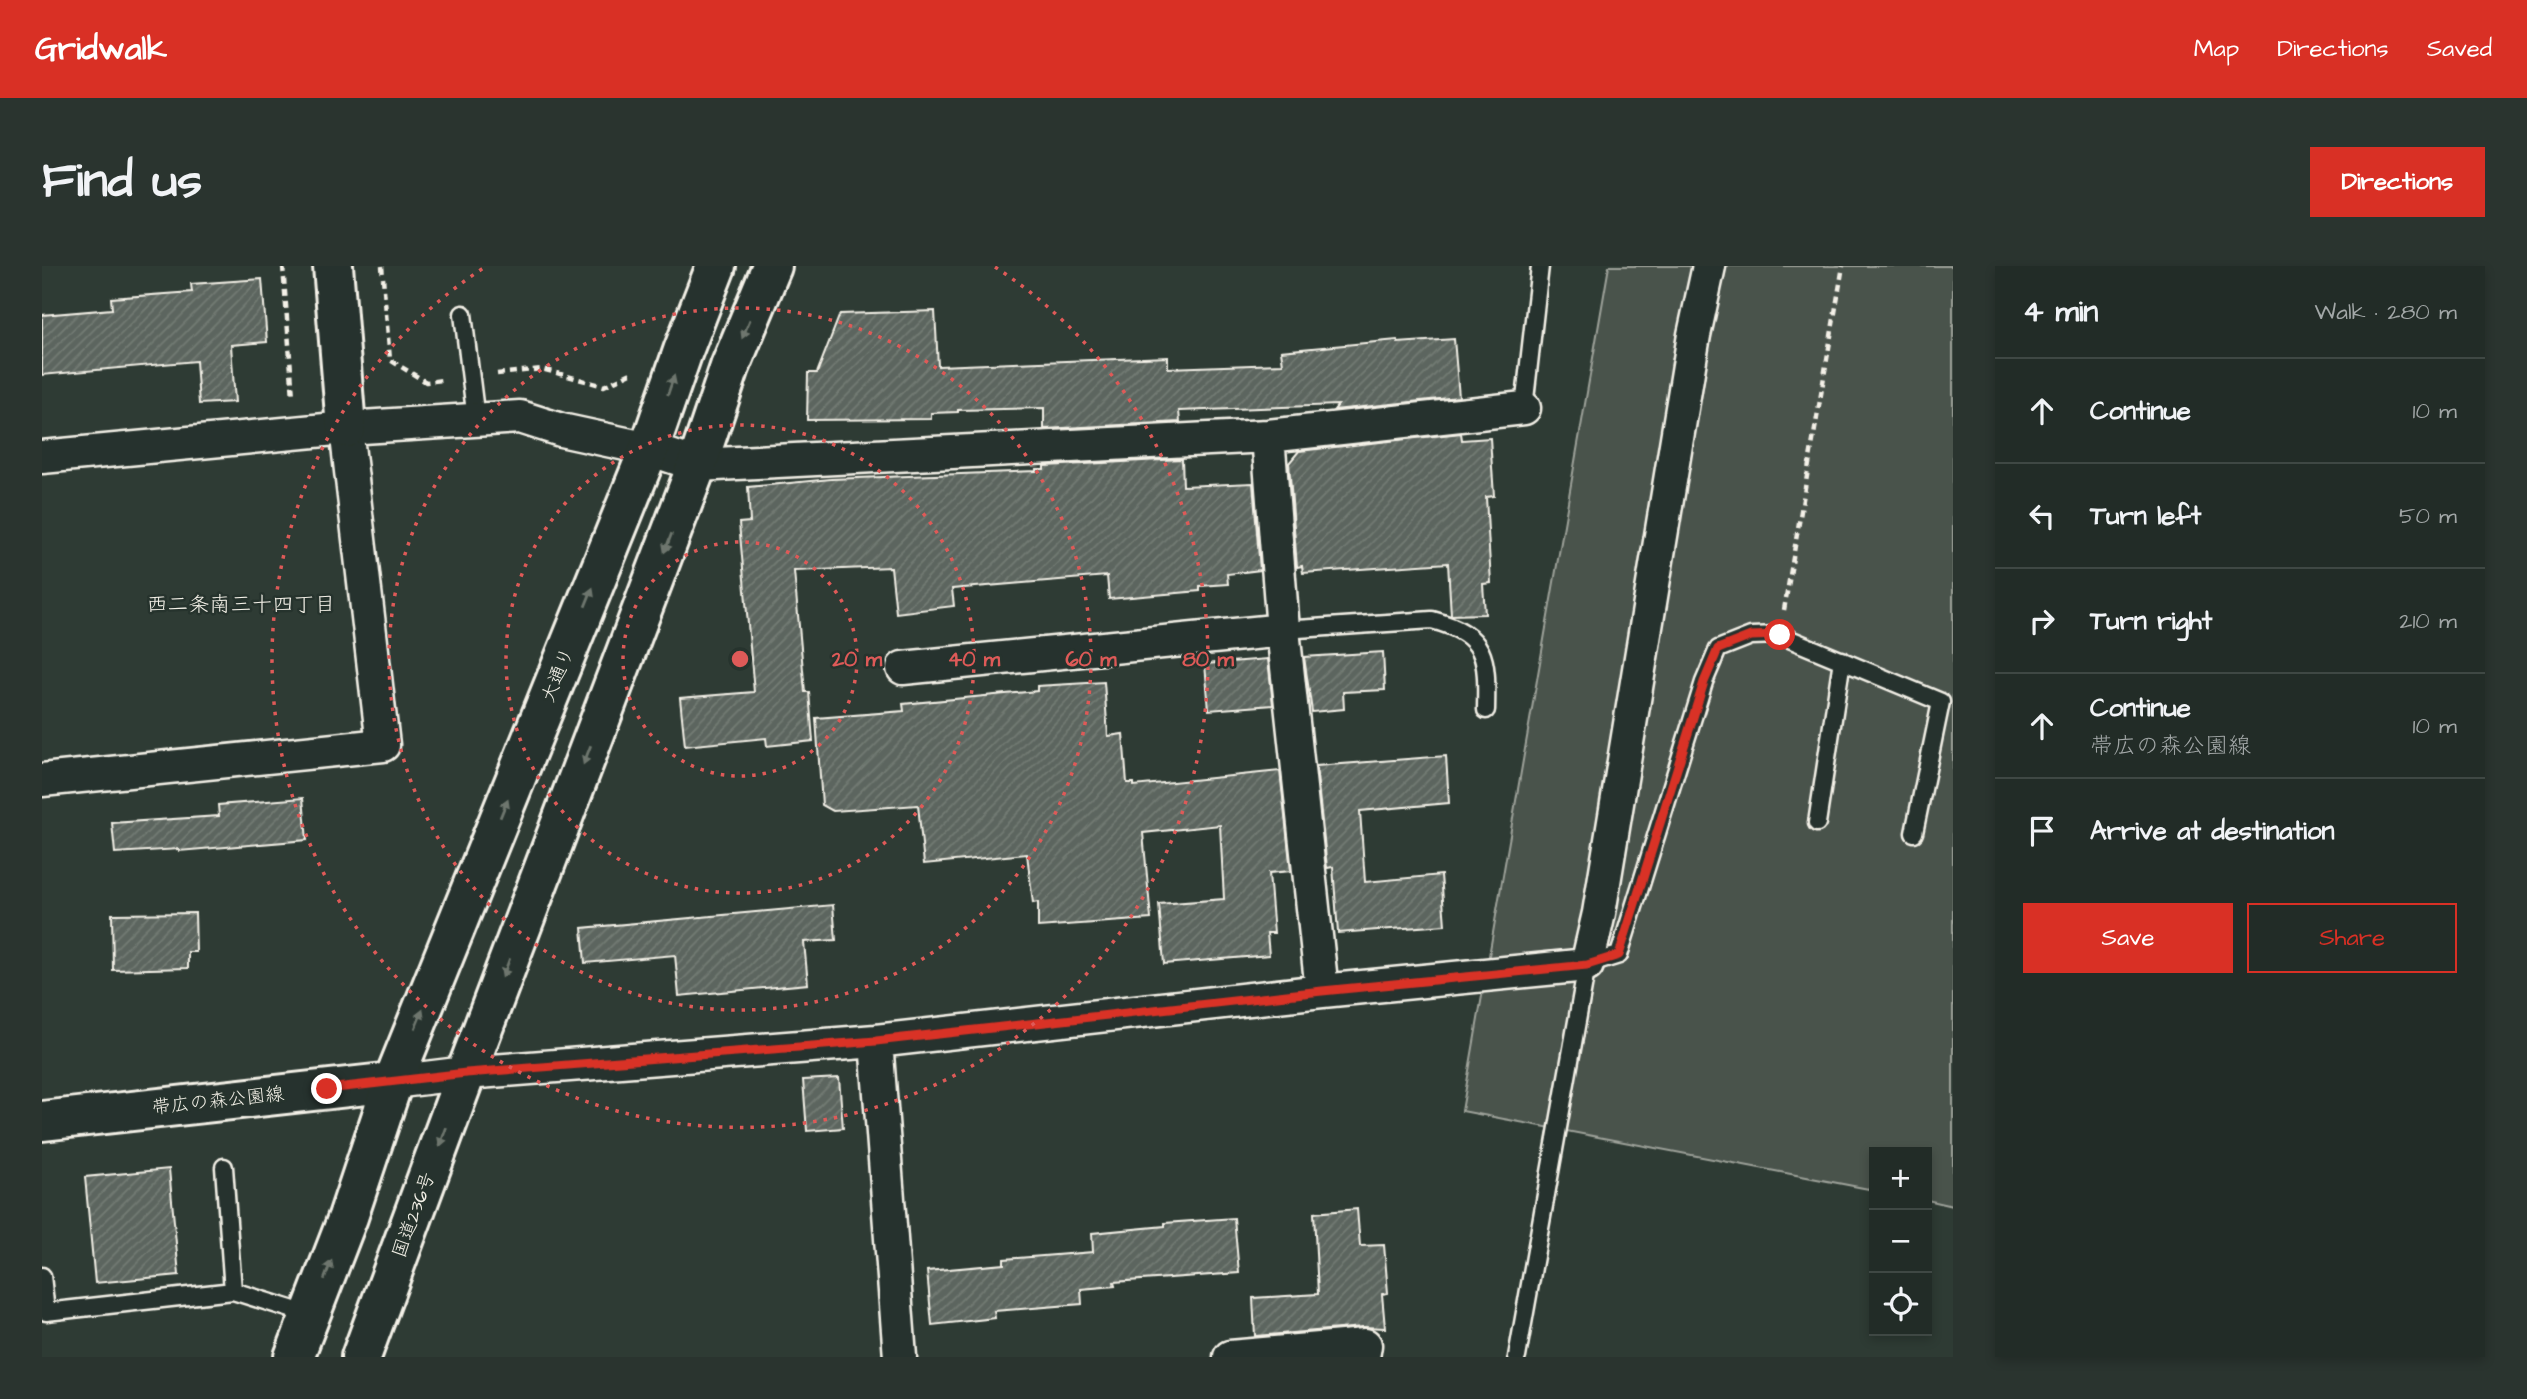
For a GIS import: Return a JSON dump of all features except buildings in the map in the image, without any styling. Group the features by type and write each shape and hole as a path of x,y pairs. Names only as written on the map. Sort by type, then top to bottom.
{"main road":[{"path":"333,266 346,428"},
{"name":"大通り","path":"393,1082 649,449 682,351 716,266"},
{"path":"466,1073 697,466 730,367 772,266"},
{"name":"国道236号","path":"361,1357 466,1073"},
{"path":"294,1357 348,1217 393,1082"},
{"name":"帯広の森公園線","path":"42,1121 393,1082"}],"street":[{"path":"393,1082 466,1073 876,1041 1322,991 1587,965 1600,913 1693,335 1709,266"},
{"path":"42,457 296,432 520,417 561,430 649,449 697,466 1268,436 1524,408"},
{"path":"42,780 383,745 346,428"},
{"path":"1268,436 1283,631 1322,991"},
{"path":"903,667 1283,631"},
{"path":"876,1041 900,1357"},
{"path":"1230,1357 1365,1345 1363,1357"}],"lane":[{"path":"1524,408 1540,266"},
{"path":"463,314 476,420"},
{"path":"1283,631 1432,620 1455,626 1484,654 1487,666 1486,710"},
{"path":"1517,1357 1587,965 1619,955 1704,682 1718,649 1751,636 1780,635 1941,702 1914,833"},
{"path":"1817,823 1842,660"},
{"path":"224,1167 233,1291"},
{"path":"42,1276 46,1312 233,1291 310,1315"}],"path":[{"path":"283,266 296,432"},
{"path":"382,266 390,359 426,382 452,379"},
{"path":"1780,635 1843,266"},
{"path":"490,375 542,369 604,386 639,369"}],"shaded area":[{"path":"1609,266 1953,266 1953,1206 1932,1201 1932,1147 1869,1147 1869,1189 1462,1111"}],"district":[{"name":"西二条南三十四丁目","path":"241,604"}],"route":[{"path":"327,1089 466,1073 876,1041 1322,991 1587,965 1619,955 1704,682 1718,649 1751,636 1780,635"}]}
